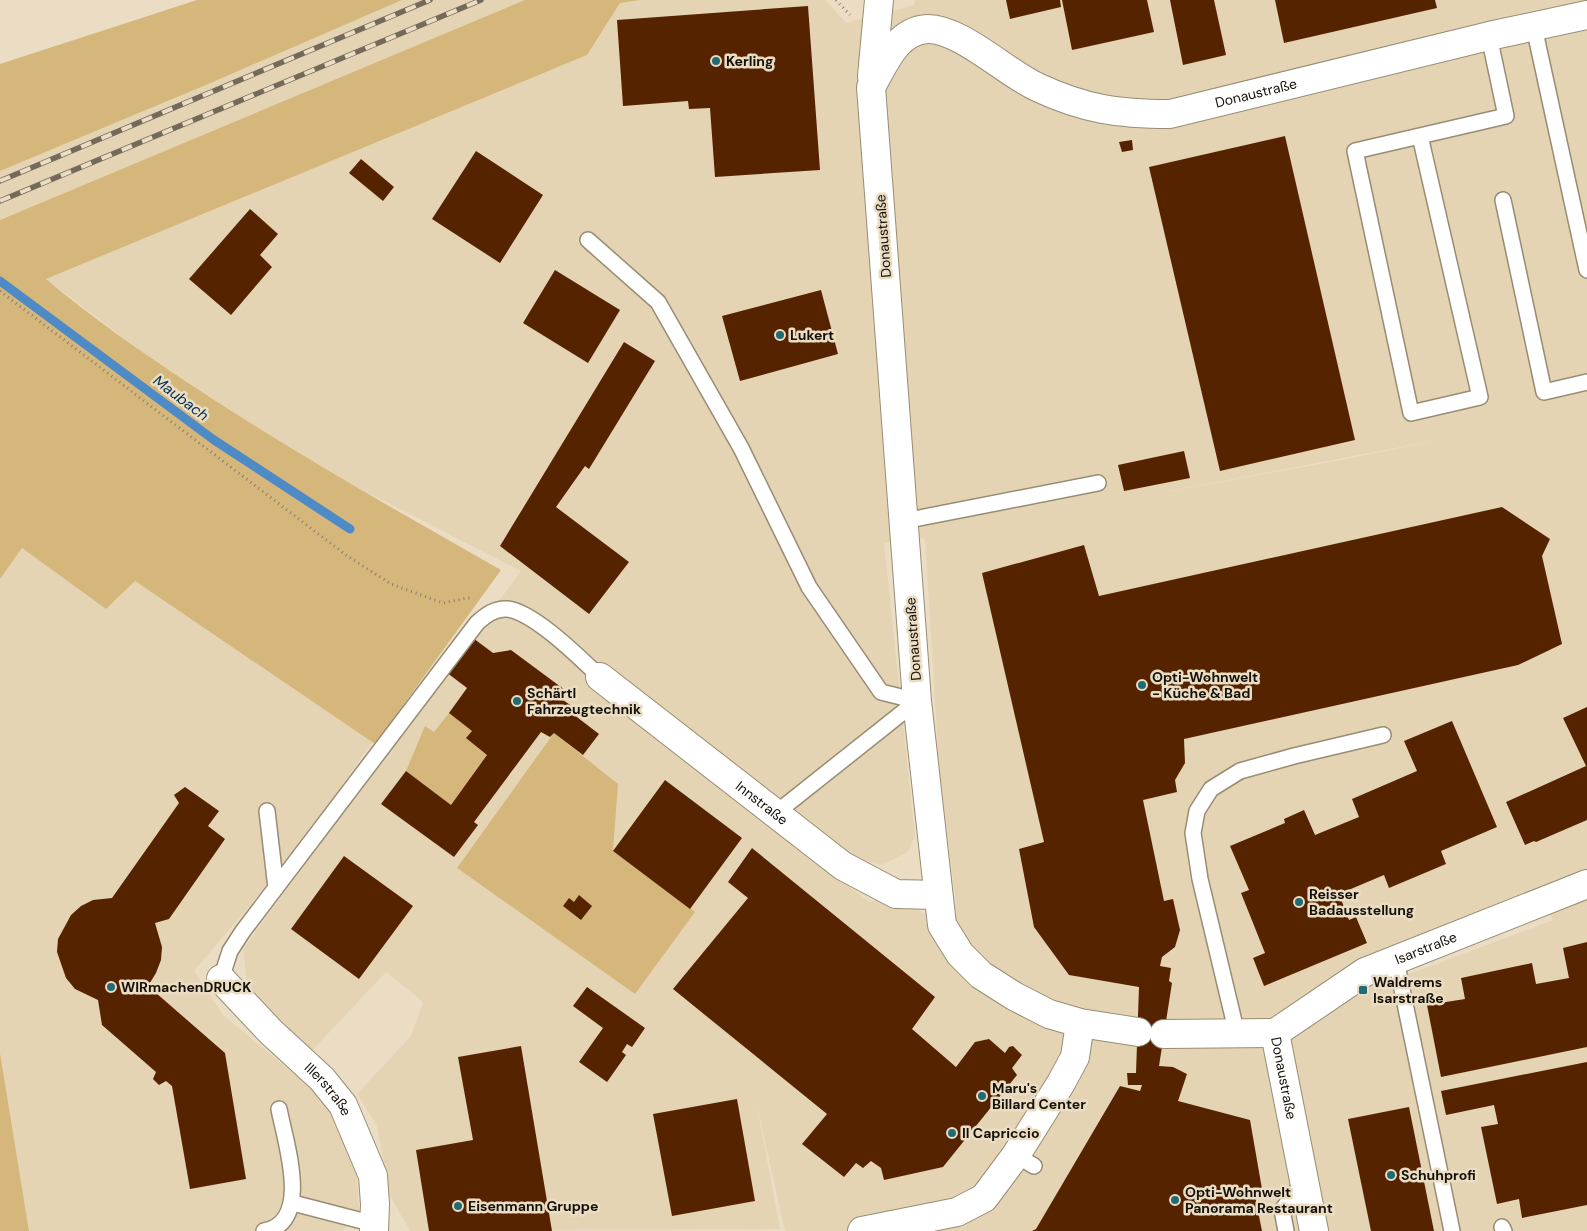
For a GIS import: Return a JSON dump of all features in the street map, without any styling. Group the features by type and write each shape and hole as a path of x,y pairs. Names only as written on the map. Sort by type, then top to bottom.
{"street":[{"path":"871,87 879,0"},
{"name":"Donaustraße","path":"1314,1231 1275,1033 1151,1033 1080,1023 1049,1014 981,975 960,954 942,925 917,702 871,87 897,43 926,30 946,33 976,47 1011,74 1064,99 1086,107 1140,114 1170,114 1488,36 1587,15"},
{"name":"Innstraße","path":"600,677 843,866 896,894 938,895"},
{"name":"Isarstraße","path":"1275,1033 1365,972 1587,884"},
{"name":"Illerstraße","path":"220,979 271,1032 322,1079 343,1106 373,1176 374,1228"},
{"path":"862,1231 897,1227 967,1209 984,1198 1025,1160 1075,1057 1080,1023"}],"lane":[{"path":"1534,26 1587,270"},
{"path":"1420,136 1480,397 1411,413 1355,151 1506,116 1488,36"},
{"path":"1503,200 1544,392 1587,382"},
{"path":"588,240 658,302 740,448 809,587 882,692 917,702"},
{"path":"904,521 1098,483"},
{"path":"220,979 230,951 477,623 486,614 498,609 522,612 573,651 600,677"},
{"path":"776,813 917,702"},
{"path":"1237,1034 1200,878 1193,833 1197,811 1211,789 1240,771 1383,735"},
{"path":"267,811 276,888"},
{"path":"1396,960 1452,1231"},
{"path":"264,1231 275,1229 285,1220 293,1203 293,1187 279,1109"},
{"path":"1286,1231 1282,1210 1304,1181"},
{"path":"293,1203 374,1228"}],"path":[{"path":"0,292 346,556 391,584 443,603 481,595"}],"shaded area":[{"path":"197,0 402,0 0,171 0,64"},
{"path":"402,0 525,0 0,220 0,171"},
{"path":"525,0 641,0 620,3 587,55 46,279 81,308 174,374 346,481 501,570 375,744 135,581 106,609 22,548 0,579 0,220"},
{"path":"641,0 825,0 846,23 914,5 915,0 1587,0 1587,1231 785,1231 756,1101 780,1229 410,1231 390,1196 377,1126 357,1094 411,1036 423,1002 386,972 310,1053 249,1003 243,949 521,571 343,480 259,429 138,349 46,279 587,55 620,3","holes":["1448,438 1341,460 1144,496","925,538 939,766 956,904 930,917 902,901 883,899 869,902 764,819 780,799 860,860 881,865 908,852 915,836 884,543","1540,892 1553,920 1407,975 1398,951"]},
{"path":"22,548 106,609 135,581 372,742 297,850 194,971 223,1015 316,1092 335,1116 356,1169 359,1210 342,1231 29,1231 0,1053 0,579"},
{"path":"449,713 472,731 467,738 487,755 451,805 406,771 425,726 434,732"},
{"path":"554,733 618,784 613,851 695,912 635,994 457,868"},
{"path":"0,1053 29,1231 0,1231"}],"building":[{"path":"1006,0 1060,0 1061,7 1010,19"},
{"path":"1062,0 1147,0 1154,32 1072,50"},
{"path":"1170,0 1214,0 1226,55 1183,65"},
{"path":"1275,0 1435,0 1437,8 1284,43"},
{"name":"Kerling","path":"808,6 820,170 715,177 710,108 689,109 688,101 623,106 617,20"},
{"path":"1285,136 1355,440 1220,471 1149,167"},
{"path":"1132,140 1133,150 1122,152 1119,142"},
{"path":"476,151 543,195 500,263 432,219"},
{"path":"361,159 394,187 383,201 349,173"},
{"path":"250,209 278,234 260,255 272,267 231,315 189,279"},
{"path":"555,270 620,310 588,363 523,323"},
{"name":"Lukert","path":"821,290 838,354 740,381 722,316"},
{"path":"624,342 655,361 589,469 585,466 556,507 629,562 589,614 500,546"},
{"path":"1184,451 1190,478 1124,491 1118,465"},
{"path":"1502,507 1550,539 1542,556 1562,644 1518,665 1184,739 1185,763 1175,780 1177,792 1143,800 1164,901 1173,899 1180,930 1175,947 1162,957 1160,966 1171,968 1169,981 1172,983 1159,1066 1173,1067 1187,1074 1178,1101 1250,1120 1262,1189 1254,1191 1262,1231 1032,1231 1036,1229 1120,1086 1140,1091 1142,1085 1128,1085 1127,1073 1136,1073 1139,987 1069,975 1034,927 1019,849 1044,842 982,573 1084,545 1099,596"},
{"path":"473,638 493,653 511,650 569,693 563,700 573,707 569,711 599,734 583,755 554,733 550,737 541,732 474,822 478,825 454,857 381,804 406,771 451,805 487,755 466,738 472,731 449,713 467,688 446,672"},
{"path":"1587,707 1587,820 1525,845 1506,802 1586,766 1563,718"},
{"path":"1452,721 1497,827 1441,851 1446,864 1389,888 1384,875 1339,894 1349,920 1356,917 1367,943 1264,986 1253,958 1265,953 1241,893 1249,890 1230,846 1285,823 1284,819 1304,810 1315,835 1359,817 1352,799 1417,771 1404,741"},
{"path":"665,780 742,838 690,909 613,851"},
{"name":"WIRmachenDRUCK","path":"185,787 219,811 208,826 225,839 169,919 155,923 162,947 161,960 148,986 225,1053 246,1179 190,1189 172,1086 166,1081 159,1085 153,1079 156,1072 102,1025 98,1000 75,989 66,978 57,952 58,939 71,915 81,906 93,900 112,898 179,803 174,795"},
{"path":"752,848 935,997 912,1029 956,1067 975,1042 989,1039 1005,1053 1009,1047 1013,1046 1022,1055 1012,1068 1017,1075 943,1167 884,1180 881,1168 871,1161 863,1168 856,1163 844,1177 802,1144 827,1114 673,989 748,898 728,882"},
{"path":"344,856 413,906 359,979 291,929"},
{"path":"579,895 592,906 581,920 563,906 569,898 574,902"},
{"path":"1587,942 1587,1047 1441,1077 1427,1005 1465,999 1461,978 1532,963 1536,984 1569,978 1563,948"},
{"path":"587,987 645,1028 632,1047 627,1044 622,1052 626,1055 607,1082 579,1062 603,1028 573,1006"},
{"path":"521,1046 552,1231 429,1231 416,1150 473,1140 458,1057"},
{"path":"1587,1062 1587,1205 1522,1218 1519,1199 1497,1204 1481,1127 1498,1124 1494,1105 1446,1115 1441,1091"},
{"path":"737,1099 755,1201 672,1216 653,1114"},
{"name":"Schuhprofi","path":"1409,1107 1434,1231 1371,1231 1348,1119"}],"waterway":[{"name":"Maubach","path":"0,281 214,440 350,529"}],"railway":[{"path":"0,181 430,0"},
{"path":"0,201 481,0"}],"place":[{"name":"Kerling","path":"716,61"},
{"name":"Lukert","path":"780,335"},
{"name":"Opti-Wohnwelt - Küche & Bad","path":"1142,685"},
{"name":"Schärtl Fahrzeugtechnik","path":"517,701"},
{"name":"Reisser Badausstellung","path":"1299,902"},
{"name":"WIRmachenDRUCK","path":"111,987"},
{"name":"Waldrems Isarstraße","path":"1363,990"},
{"name":"Maru's Billard Center","path":"982,1096"},
{"name":"Il Capriccio","path":"952,1133"},
{"name":"Schuhprofi","path":"1391,1175"},
{"name":"Opti-Wohnwelt Panorama Restaurant","path":"1175,1200"},
{"name":"Eisenmann Gruppe","path":"458,1206"}]}
